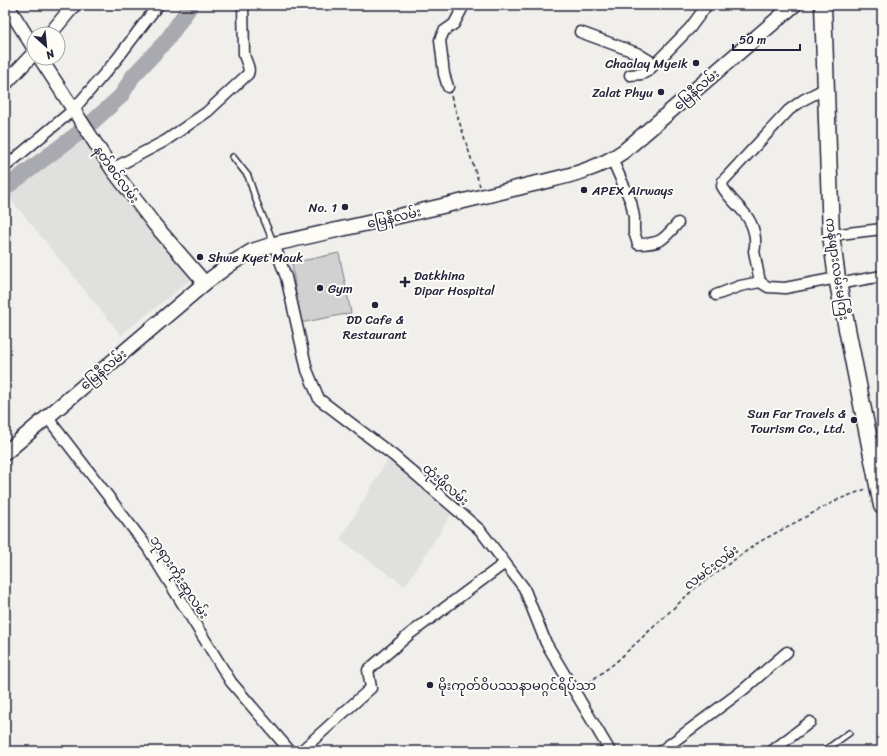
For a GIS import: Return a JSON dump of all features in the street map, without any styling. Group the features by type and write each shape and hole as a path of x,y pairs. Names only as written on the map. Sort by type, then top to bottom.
{"main road":[{"name":"မြေနီလမ်း","path":"5,453 205,283 232,263 252,251 274,244 483,197 590,170 612,159 624,150 794,5"},
{"name":"ကန်ဖျားလမ်းမကြီး","path":"823,5 830,234 882,506"}],"street":[{"path":"57,26 74,5"},
{"path":"5,167 72,110 117,59 158,5"},
{"path":"112,169 165,141 207,112 248,74 249,69 245,61 244,54 243,5"},
{"path":"448,86 444,74 440,40 444,31 454,24 464,5"},
{"path":"630,75 642,74 648,71 690,28 707,5"},
{"path":"7,6 26,36"},
{"path":"580,32 637,53 655,64"},
{"path":"5,84 26,62"},
{"name":"နတ်စင်လမ်း","path":"45,66 72,110 112,169 154,224 205,283"},
{"path":"760,282 754,251 756,247 754,229 745,213 725,192 722,186 723,181 789,110 803,100 826,88"},
{"path":"612,159 631,202 634,217 634,232 638,244 653,244 665,239 678,223"},
{"path":"830,234 882,229"},
{"name":"ထုံးဖိုလမ်း","path":"274,244 286,277 307,370 319,399 394,456 480,530 524,588 546,643 610,751"},
{"path":"716,295 740,286 760,282 768,287 785,288 882,276"},
{"name":"ဘုရားကိုးဆူလမ်း","path":"47,417 148,548 231,682 290,751"},
{"path":"301,751 371,688 368,670 411,633 505,563"},
{"path":"661,751 743,690 787,652"},
{"path":"772,751 810,722"}],"lane":[{"path":"233,156 248,176 274,244"},
{"path":"824,751 849,733"}],"path":[{"path":"448,86 483,197"},
{"name":"လမင်းလမ်း","path":"575,693 615,663 695,588 759,542 837,500 877,485"}],"shaded area":[{"path":"81,135 159,240 193,278 121,335 5,192 5,190"},
{"name":"Gym","path":"339,253 351,313 300,323 292,263"},
{"path":"388,459 451,515 405,586 340,540"}],"waterway":[{"path":"5,188 88,126 121,96 133,76 167,40 191,5"}],"place":[{"name":"Chaolay Myeik","path":"696,63"},
{"name":"Zalat Phyu","path":"661,92"},
{"name":"APEX Airways","path":"584,190"},
{"name":"No. 1","path":"345,207"},
{"name":"Shwe Kyet Mauk","path":"200,257"},
{"name":"Datkhina Dipar Hospital","path":"405,282"},
{"name":"Gym","path":"320,288"},
{"name":"DD Cafe & Restaurant","path":"375,305"},
{"name":"Sun Far Travels & Tourism Co., Ltd.","path":"854,420"},
{"name":"မိုးကုတ်ဝိပဿနာမဂ္ဂင်ရိပ်သာ","path":"430,685"}]}
